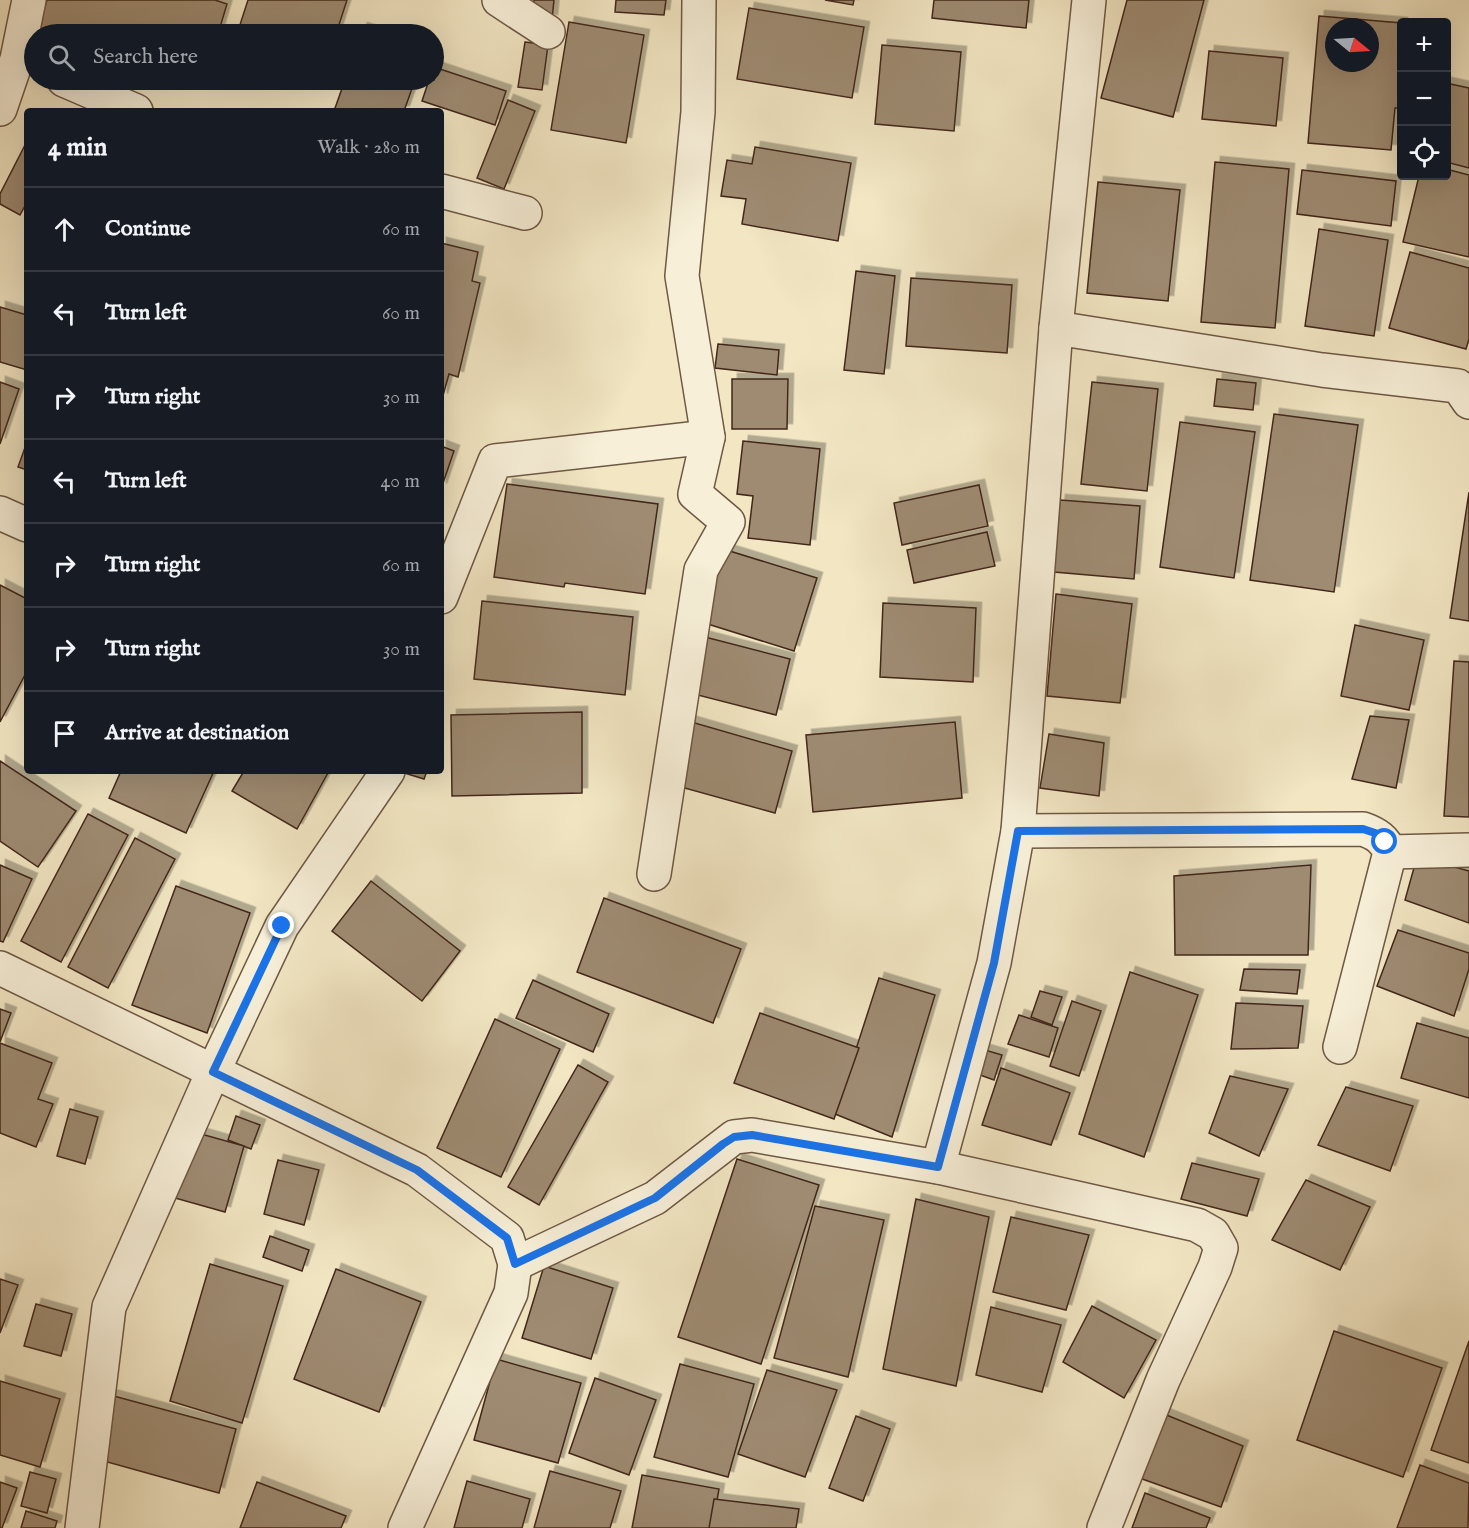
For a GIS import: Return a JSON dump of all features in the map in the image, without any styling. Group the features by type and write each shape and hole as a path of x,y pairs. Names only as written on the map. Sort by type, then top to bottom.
{"street":[{"path":"24,24 29,0"},
{"path":"499,0 548,32"},
{"path":"654,874 701,570 728,522 694,494 708,437 682,276 698,112 699,0"},
{"path":"938,1167 994,963 1018,831 1056,328 1089,0"},
{"path":"0,109 17,61 24,25"},
{"path":"87,90 129,108"},
{"path":"444,192 525,213"},
{"path":"1056,328 1322,370 1458,386 1469,402"},
{"path":"444,589 495,461 708,437"},
{"path":"0,513 24,524"},
{"path":"82,1528 109,1307 213,1072 282,926 386,774"},
{"path":"1018,831 1363,829 1375,833 1385,842 1390,852 1340,1047"},
{"path":"1390,852 1469,850"},
{"path":"0,968 417,1170 507,1238 515,1264 511,1293 405,1528"},
{"path":"515,1264 655,1198 734,1137 752,1135 938,1167 1197,1225 1213,1234 1221,1248 1215,1267 1163,1380 1104,1528"}],"building":[{"path":"47,0 215,0 227,4 221,24 39,24"},
{"path":"248,0 347,0 339,24 240,24"},
{"path":"534,0 554,0 552,20 532,18"},
{"path":"616,0 666,0 664,15 615,12"},
{"path":"825,0 854,0 853,5"},
{"path":"934,0 1029,0 1026,28 932,18"},
{"path":"1127,0 1204,0 1173,117 1101,98"},
{"path":"749,8 864,27 852,98 737,79"},
{"path":"1319,16 1343,18 1325,18 1325,72 1379,72 1379,21 1397,23 1397,108 1395,108 1391,150 1308,143"},
{"path":"569,22 644,35 626,143 551,130"},
{"path":"525,42 548,45 542,90 518,87"},
{"path":"882,45 961,52 954,131 875,124"},
{"path":"1209,51 1283,58 1276,126 1202,119"},
{"path":"444,70 506,91 495,125 422,101 426,90 444,90"},
{"path":"1451,84 1469,88 1469,168 1451,163"},
{"path":"341,90 411,90 405,108 335,108"},
{"path":"508,100 535,111 504,189 477,178"},
{"path":"24,147 24,208 20,215 0,204 0,194"},
{"path":"755,147 851,163 838,241 742,224 746,199 721,196 727,160 752,164"},
{"path":"1215,162 1289,169 1275,328 1201,322"},
{"path":"1302,170 1396,181 1391,226 1297,214"},
{"path":"1451,170 1469,175 1469,257 1403,242 1418,180 1451,180"},
{"path":"1098,182 1180,190 1168,301 1087,293"},
{"path":"1319,229 1388,240 1374,336 1305,326"},
{"path":"444,244 478,252 472,281 480,283 458,377 449,374 444,392"},
{"path":"1410,252 1469,268 1469,339 1466,349 1389,328"},
{"path":"856,271 895,276 884,374 844,370"},
{"path":"911,278 1012,285 1007,353 906,346"},
{"path":"0,307 24,314 24,369 0,362"},
{"path":"718,344 779,350 777,375 715,368"},
{"path":"732,379 788,379 787,429 732,429"},
{"path":"1217,379 1256,383 1253,410 1214,406"},
{"path":"0,382 19,389 0,444"},
{"path":"1092,382 1158,389 1147,491 1081,484"},
{"path":"1274,414 1358,425 1334,592 1250,580"},
{"path":"1180,422 1255,432 1234,578 1160,567"},
{"path":"743,441 820,449 810,545 748,538 753,496 737,494"},
{"path":"444,447 454,451 444,480"},
{"path":"24,450 24,469 18,467"},
{"path":"507,484 658,504 645,594 565,583 564,587 494,577"},
{"path":"979,485 988,526 902,545 894,503"},
{"path":"1469,492 1469,621 1450,618"},
{"path":"1060,500 1140,506 1134,579 1054,572"},
{"path":"987,532 995,566 914,583 907,550"},
{"path":"720,548 817,578 794,651 698,621"},
{"path":"0,585 24,597 24,677 0,722"},
{"path":"1056,594 1132,604 1120,703 1047,696"},
{"path":"482,601 633,617 625,695 474,679"},
{"path":"883,603 976,608 973,682 880,677"},
{"path":"1355,625 1424,640 1409,710 1341,696"},
{"path":"705,637 790,659 776,715 690,693"},
{"path":"1454,661 1469,662 1469,817 1444,816"},
{"path":"582,712 582,793 452,796 451,715"},
{"path":"1370,716 1409,720 1396,788 1352,779"},
{"path":"681,719 792,751 775,813 663,782"},
{"path":"955,722 962,798 813,812 806,735"},
{"path":"1049,734 1104,743 1099,796 1040,788"},
{"path":"0,761 76,811 38,867 0,841"},
{"path":"120,774 213,774 186,833 109,798"},
{"path":"242,774 327,774 297,829 232,791"},
{"path":"408,774 426,774 424,779"},
{"path":"88,814 128,835 61,962 21,941"},
{"path":"135,838 175,859 108,988 68,967"},
{"path":"1417,857 1469,871 1469,923 1405,900"},
{"path":"0,865 32,879 3,942 0,941"},
{"path":"1311,865 1308,955 1175,955 1174,876"},
{"path":"371,881 460,951 422,1001 332,931"},
{"path":"176,886 250,913 207,1033 132,1005"},
{"path":"604,898 741,949 713,1023 577,972"},
{"path":"1398,930 1469,953 1469,969 1454,1016 1377,986"},
{"path":"1244,969 1300,970 1297,994 1240,990"},
{"path":"1130,972 1198,995 1144,1157 1079,1134"},
{"path":"879,978 935,995 892,1137 835,1114"},
{"path":"533,980 609,1014 593,1052 516,1018"},
{"path":"1040,991 1062,997 1052,1025 1031,1017"},
{"path":"1072,1001 1101,1011 1079,1076 1050,1066"},
{"path":"1236,1003 1303,1006 1298,1048 1231,1049"},
{"path":"0,1009 11,1013 0,1042"},
{"path":"760,1013 859,1048 834,1119 734,1083"},
{"path":"1019,1015 1058,1028 1049,1057 1008,1044"},
{"path":"495,1019 560,1049 501,1177 437,1148"},
{"path":"1417,1023 1469,1038 1469,1098 1401,1078"},
{"path":"0,1043 52,1063 38,1099 53,1104 36,1147 0,1133"},
{"path":"978,1048 1002,1055 994,1080 969,1071"},
{"path":"578,1065 608,1082 539,1205 508,1187"},
{"path":"1001,1068 1070,1093 1051,1145 982,1125"},
{"path":"1230,1076 1288,1089 1259,1156 1209,1133"},
{"path":"1346,1087 1413,1106 1390,1171 1318,1145"},
{"path":"70,1109 98,1117 85,1164 57,1156"},
{"path":"236,1116 260,1125 251,1149 228,1140"},
{"path":"194,1132 244,1146 225,1212 175,1198"},
{"path":"737,1159 819,1185 761,1364 678,1337"},
{"path":"278,1160 319,1170 304,1225 264,1214"},
{"path":"1192,1163 1259,1179 1247,1216 1181,1199"},
{"path":"1306,1180 1370,1207 1340,1270 1272,1240"},
{"path":"916,1199 989,1217 956,1386 883,1369"},
{"path":"815,1206 884,1220 848,1377 774,1358"},
{"path":"1011,1217 1089,1235 1066,1310 993,1292"},
{"path":"270,1236 309,1250 302,1271 263,1257"},
{"path":"210,1264 283,1286 242,1423 170,1401"},
{"path":"544,1266 613,1288 591,1359 522,1338"},
{"path":"336,1269 421,1302 379,1412 294,1379"},
{"path":"0,1279 18,1285 0,1333"},
{"path":"36,1304 72,1314 61,1356 24,1346"},
{"path":"1092,1306 1156,1340 1124,1398 1063,1362"},
{"path":"991,1307 1061,1325 1042,1392 976,1375"},
{"path":"1334,1331 1442,1368 1403,1477 1297,1440"},
{"path":"1469,1341 1469,1463 1431,1450"},
{"path":"496,1359 581,1383 558,1463 474,1440"},
{"path":"680,1364 754,1384 728,1477 654,1457"},
{"path":"767,1370 837,1390 805,1477 738,1454"},
{"path":"595,1378 656,1400 629,1475 569,1453"},
{"path":"0,1381 60,1399 40,1467 0,1455"},
{"path":"110,1395 236,1429 219,1493 93,1458"},
{"path":"1159,1412 1243,1446 1221,1507 1131,1475"},
{"path":"856,1416 890,1429 863,1501 829,1488"},
{"path":"1420,1465 1469,1483 1468,1528 1397,1528"},
{"path":"550,1471 621,1491 610,1528 534,1528"},
{"path":"30,1472 56,1479 47,1513 21,1506"},
{"path":"642,1475 719,1489 712,1528 632,1528"},
{"path":"467,1481 530,1499 522,1528 454,1528"},
{"path":"0,1482 17,1488 2,1528 0,1528"},
{"path":"257,1482 346,1516 341,1528 240,1528"},
{"path":"1145,1493 1210,1518 1206,1528 1132,1528"},
{"path":"714,1499 799,1509 796,1528 709,1528"},
{"path":"26,1511 57,1521 55,1528 21,1528"}],"route":[{"path":"282,926 213,1072 417,1170 507,1238 515,1264 655,1198 734,1137 752,1135 938,1167 994,963 1018,831 1363,829 1375,833 1385,842"}]}
